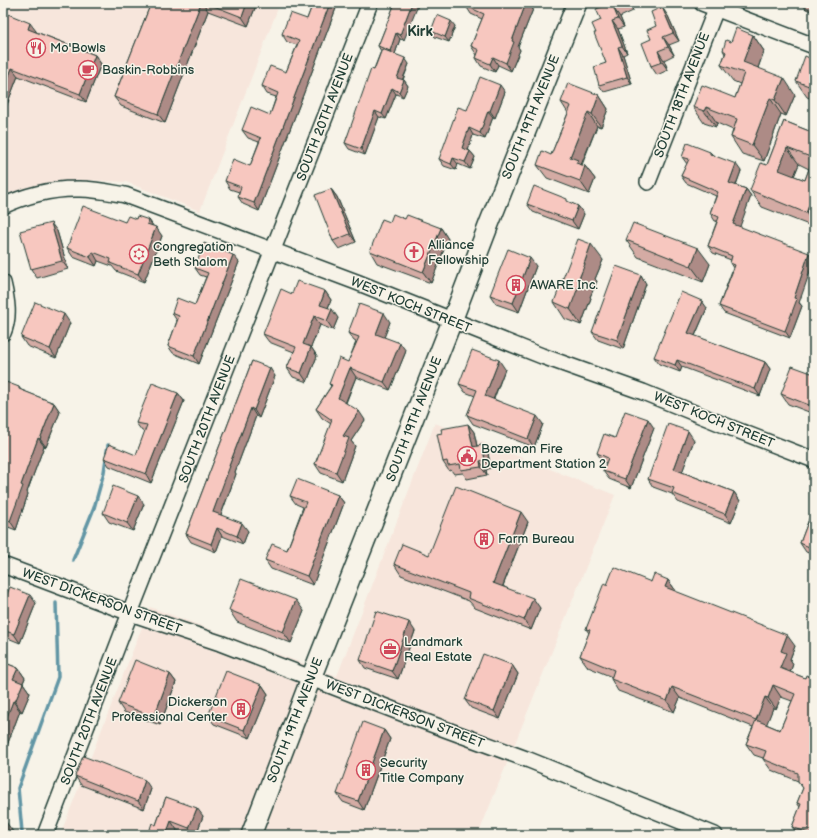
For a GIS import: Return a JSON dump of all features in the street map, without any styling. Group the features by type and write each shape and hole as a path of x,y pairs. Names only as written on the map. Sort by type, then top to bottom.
{"main road":[{"name":"SOUTH 19TH AVENUE","path":"251,835 311,678 577,3"}],"street":[{"name":"SOUTH 20TH AVENUE","path":"45,835 130,613 370,3"},
{"path":"702,3 814,46"},
{"name":"SOUTH 18TH AVENUE","path":"648,182 716,9"},
{"name":"WEST KOCH STREET","path":"3,206 13,201 42,193 75,188 98,190 125,195 542,356 644,392 729,428 814,460"},
{"path":"3,283 6,296 7,314 7,324 3,333"},
{"name":"WEST DICKERSON STREET","path":"3,565 130,613 220,643 404,714 529,760 716,835"}],"shaded area":[{"path":"3,3 280,3 200,211 126,182 84,180 24,188 3,196"},
{"path":"435,423 615,495 478,835 60,835 150,607 337,676"}],"building":[{"path":"151,3 201,3 158,114 114,97"},
{"path":"206,3 247,3 242,17"},
{"path":"313,3 330,3 254,203 238,197 241,187 225,181 233,159 250,166 261,138 242,130 251,107 270,115 278,93 262,86 270,66 286,72 299,41 282,34 290,13 307,19"},
{"path":"395,3 412,3 400,35 396,33 390,51 378,46"},
{"path":"467,3 526,3 512,41 514,42 506,63 493,57 490,64 476,58 479,50 471,46 484,14 466,6"},
{"path":"603,3 628,3 614,9 618,19 612,21 622,46 618,47 627,77 599,85 594,67 606,63 592,24 601,20 596,9 604,6"},
{"path":"662,7 673,33 663,37 668,47 658,51 662,62 651,66 642,43 651,39 647,30 656,26 651,12"},
{"path":"3,12 30,23 28,29 95,55 80,94 12,68 3,91"},
{"path":"437,15 451,21 445,37 431,31"},
{"path":"736,28 753,35 743,62 784,78 775,100 770,98 752,145 731,137 737,119 706,107 704,111 693,107 702,85 735,98 744,73 721,65 726,52 723,50 726,40 731,42"},
{"path":"382,49 405,58 397,78 404,80 399,92 392,88 382,114 375,111 361,149 345,143 371,69 374,70"},
{"path":"805,56 814,60 814,88 796,81"},
{"path":"480,77 500,85 480,133 469,128 462,148 470,151 465,162 453,158 451,164 439,159 458,107 467,110"},
{"path":"568,83 599,95 592,114 588,112 570,157 578,160 576,163 585,166 580,181 537,165 542,151 551,155 571,106 561,102"},
{"path":"784,121 814,133 814,193 806,213 750,190 761,163 767,165","holes":["787,148 813,158 805,180 779,170"]},
{"path":"687,143 736,164 729,183 746,189 733,224 809,253 794,298 797,299 785,331 719,306 735,265 730,263 732,256 708,246 719,217 710,213 718,192 681,176 689,159 682,157"},
{"path":"534,186 567,199 567,201 578,206 572,221 527,204"},
{"path":"331,189 350,234 333,241 315,195"},
{"path":"83,206 125,222 128,216 136,219 137,216 149,220 147,224 156,227 138,274 110,263 111,259 93,252 90,257 67,248"},
{"path":"393,214 405,219 407,215 441,228 423,272 370,251 382,219 390,222"},
{"path":"51,223 62,261 31,269 20,231"},
{"path":"633,223 698,248 691,266 626,240"},
{"path":"578,239 591,244 578,281 580,282 570,309 554,302"},
{"path":"204,243 233,255 194,356 168,346 179,316 172,313 177,298 195,305 208,273 195,268"},
{"path":"508,249 530,258 513,303 490,295"},
{"path":"616,266 641,275 617,340 592,332"},
{"path":"297,281 325,291 320,305 332,309 327,321 314,316 303,344 311,347 301,373 287,368 296,347 263,334 281,289 292,294"},
{"path":"681,292 702,301 688,333 765,362 755,389 677,360 675,365 654,357"},
{"path":"35,302 64,314 50,349 21,337"},
{"path":"359,304 384,313 376,334 400,343 384,382 350,368 338,398 359,411 343,436 349,438 336,472 315,464 332,420 316,409 332,385 329,384 339,358 348,362 359,337 348,333"},
{"path":"814,322 814,338 809,336"},
{"path":"472,350 499,360 485,396 537,416 528,439 467,415 477,390 459,384"},
{"path":"252,361 270,368 254,410 251,408 213,512 242,523 237,536 217,528 211,544 186,534"},
{"path":"792,366 814,374 814,407 781,394"},
{"path":"6,382 19,387 19,389 54,403 40,439 38,438 10,521 3,519 3,441 8,428 3,426 3,389"},
{"path":"152,383 178,393 146,474 104,458 109,444 136,455 147,425 136,423"},
{"path":"625,411 648,419 625,479 603,471 608,458 597,453 604,434 615,438"},
{"name":"Bozeman Fire Department Station 2","path":"468,424 473,447 482,445 485,460 480,461 481,467 461,470 460,464 448,466 447,461 443,462 437,434 442,433 441,429"},
{"path":"668,424 688,431 674,469 734,492 725,514 672,493 674,488 648,479"},
{"path":"297,479 338,495 307,576 265,560 272,544 287,550 306,502 290,496"},
{"path":"113,486 138,496 127,523 103,513"},
{"path":"456,486 521,512 493,583 533,598 524,620 468,598 469,593 394,564 402,544 429,555"},
{"path":"814,506 814,549 800,543"},
{"path":"614,567 651,582 654,574 668,580 665,587 787,635 781,651 786,653 780,668 805,678 806,675 814,678 814,835 792,827 801,804 797,803 803,788 798,781 798,773 763,759 766,751 746,744 756,720 672,687 667,701 611,679 614,670 580,656 590,630 586,629 604,583 607,585","holes":["773,685 795,694 780,730 756,720 765,697 768,698"]},
{"path":"241,579 296,600 283,632 229,610"},
{"path":"10,587 30,595 14,634 3,630 3,604"},
{"name":"Landmark Real Estate","path":"376,611 409,622 392,671 360,660"},
{"path":"483,654 512,665 494,711 465,700"},
{"name":"Dickerson Professional Center","path":"135,660 170,674 154,717 118,703"},
{"path":"3,662 18,668 13,679 23,683 15,702 13,701 3,727"},
{"name":"Dickerson Professional Center","path":"226,671 262,685 244,730 208,716"},
{"path":"363,722 384,730 358,801 337,794"},
{"path":"83,756 145,780 138,801 75,776"},
{"path":"166,797 197,808 189,828 171,821 166,835 148,835 152,823 156,825"},
{"path":"3,821 6,822 3,829"}],"waterway":[{"path":"73,560 94,508 104,472 108,445"},
{"path":"20,835 22,832 18,788 58,677 56,603"}],"place":[{"name":"Mo'Bowls","path":"36,48"},
{"name":"Baskin-Robbins","path":"88,70"},
{"name":"Alliance Fellowship","path":"414,252"},
{"name":"Congregation Beth Shalom","path":"139,254"},
{"name":"AWARE Inc.","path":"516,285"},
{"name":"Bozeman Fire Department Station 2","path":"467,456"},
{"name":"Farm Bureau","path":"484,539"},
{"name":"Landmark Real Estate","path":"390,649"},
{"name":"Dickerson Professional Center","path":"241,709"},
{"name":"Security Title Company","path":"366,770"}],"district":[{"name":"Kirk","path":"420,31"}]}
